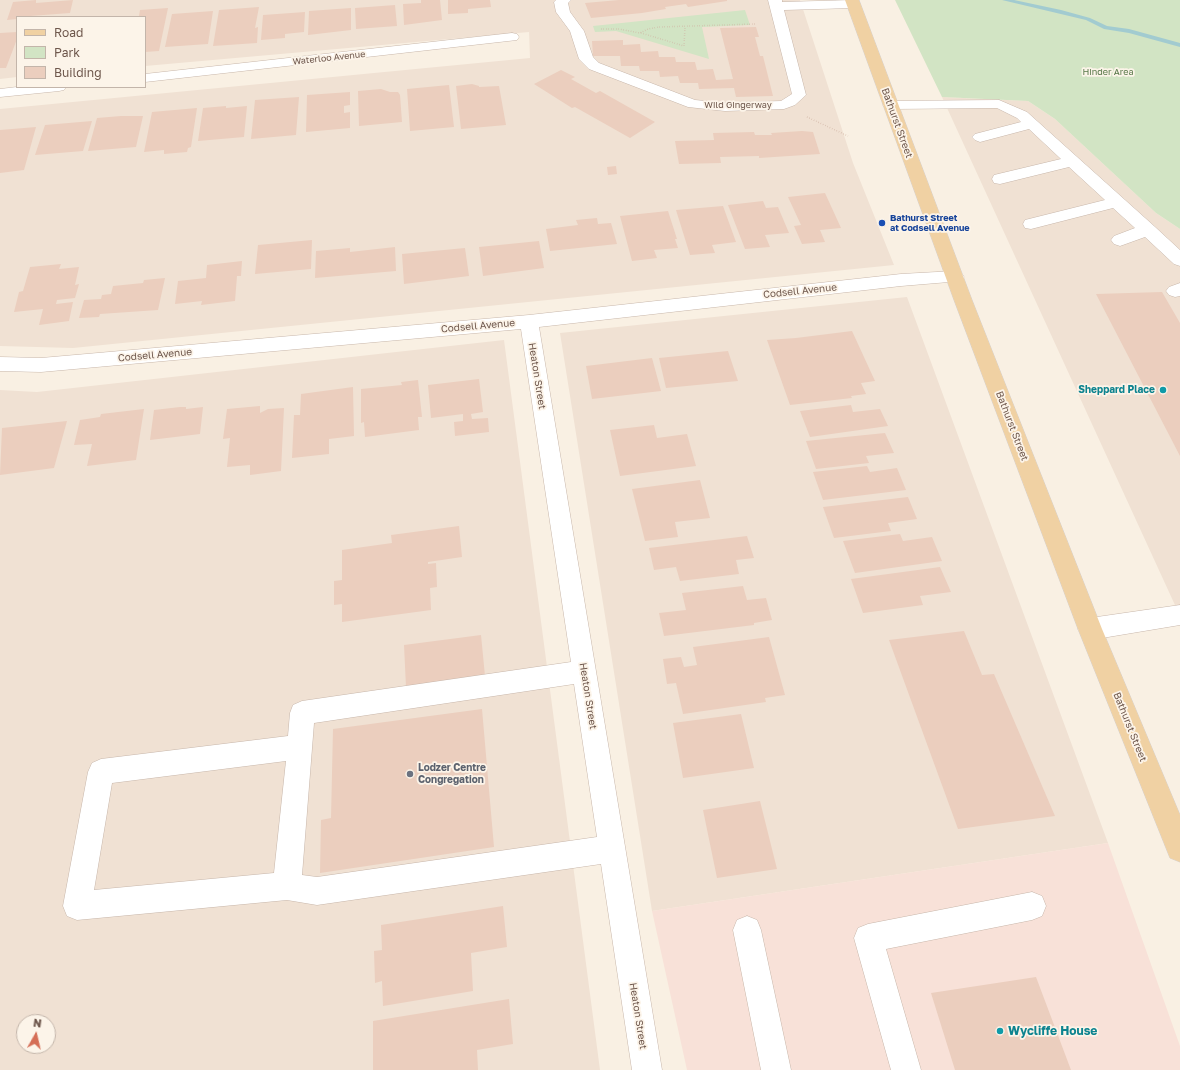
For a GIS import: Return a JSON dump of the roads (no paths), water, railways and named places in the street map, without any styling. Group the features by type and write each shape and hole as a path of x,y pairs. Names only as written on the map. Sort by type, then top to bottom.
{"main road":[{"name":"Bathurst Street","path":"853,2 955,277 1090,629 1180,848"}],"street":[{"name":"Wild Gingerway","path":"564,0 561,2 563,12 577,31 586,59 594,66 671,97 709,107 784,105 799,95 776,3 853,2"},
{"name":"Waterloo Avenue","path":"146,78 512,38"},
{"path":"0,94 51,88"},
{"path":"890,105 999,104 1022,115 1180,260"},
{"path":"980,137 1032,124"},
{"path":"1000,179 1072,161"},
{"path":"1031,224 1117,202"},
{"path":"1120,240 1148,230"},
{"name":"Codsell Avenue","path":"0,364 41,365 529,322 894,281 955,277"},
{"name":"Heaton Street","path":"529,322 647,1070"},
{"path":"1090,629 1180,615"},
{"path":"287,886 302,713 584,671"},
{"path":"300,747 101,772 77,906 287,886 317,891 611,849"},
{"path":"906,1070 868,938 1032,906"},
{"path":"747,930 776,1070"}],"waterway":[{"path":"1005,0 1059,11 1088,19 1106,28 1129,31 1180,45"}],"place":[{"name":"Bathurst Street at Codsell Avenue","path":"882,223"},
{"name":"Sheppard Place","path":"1163,390"},
{"name":"Lodzer Centre Congregation","path":"410,774"},
{"name":"Wycliffe House","path":"1000,1031"}],"park label":[{"name":"Hinder Area","path":"1108,72"}]}
